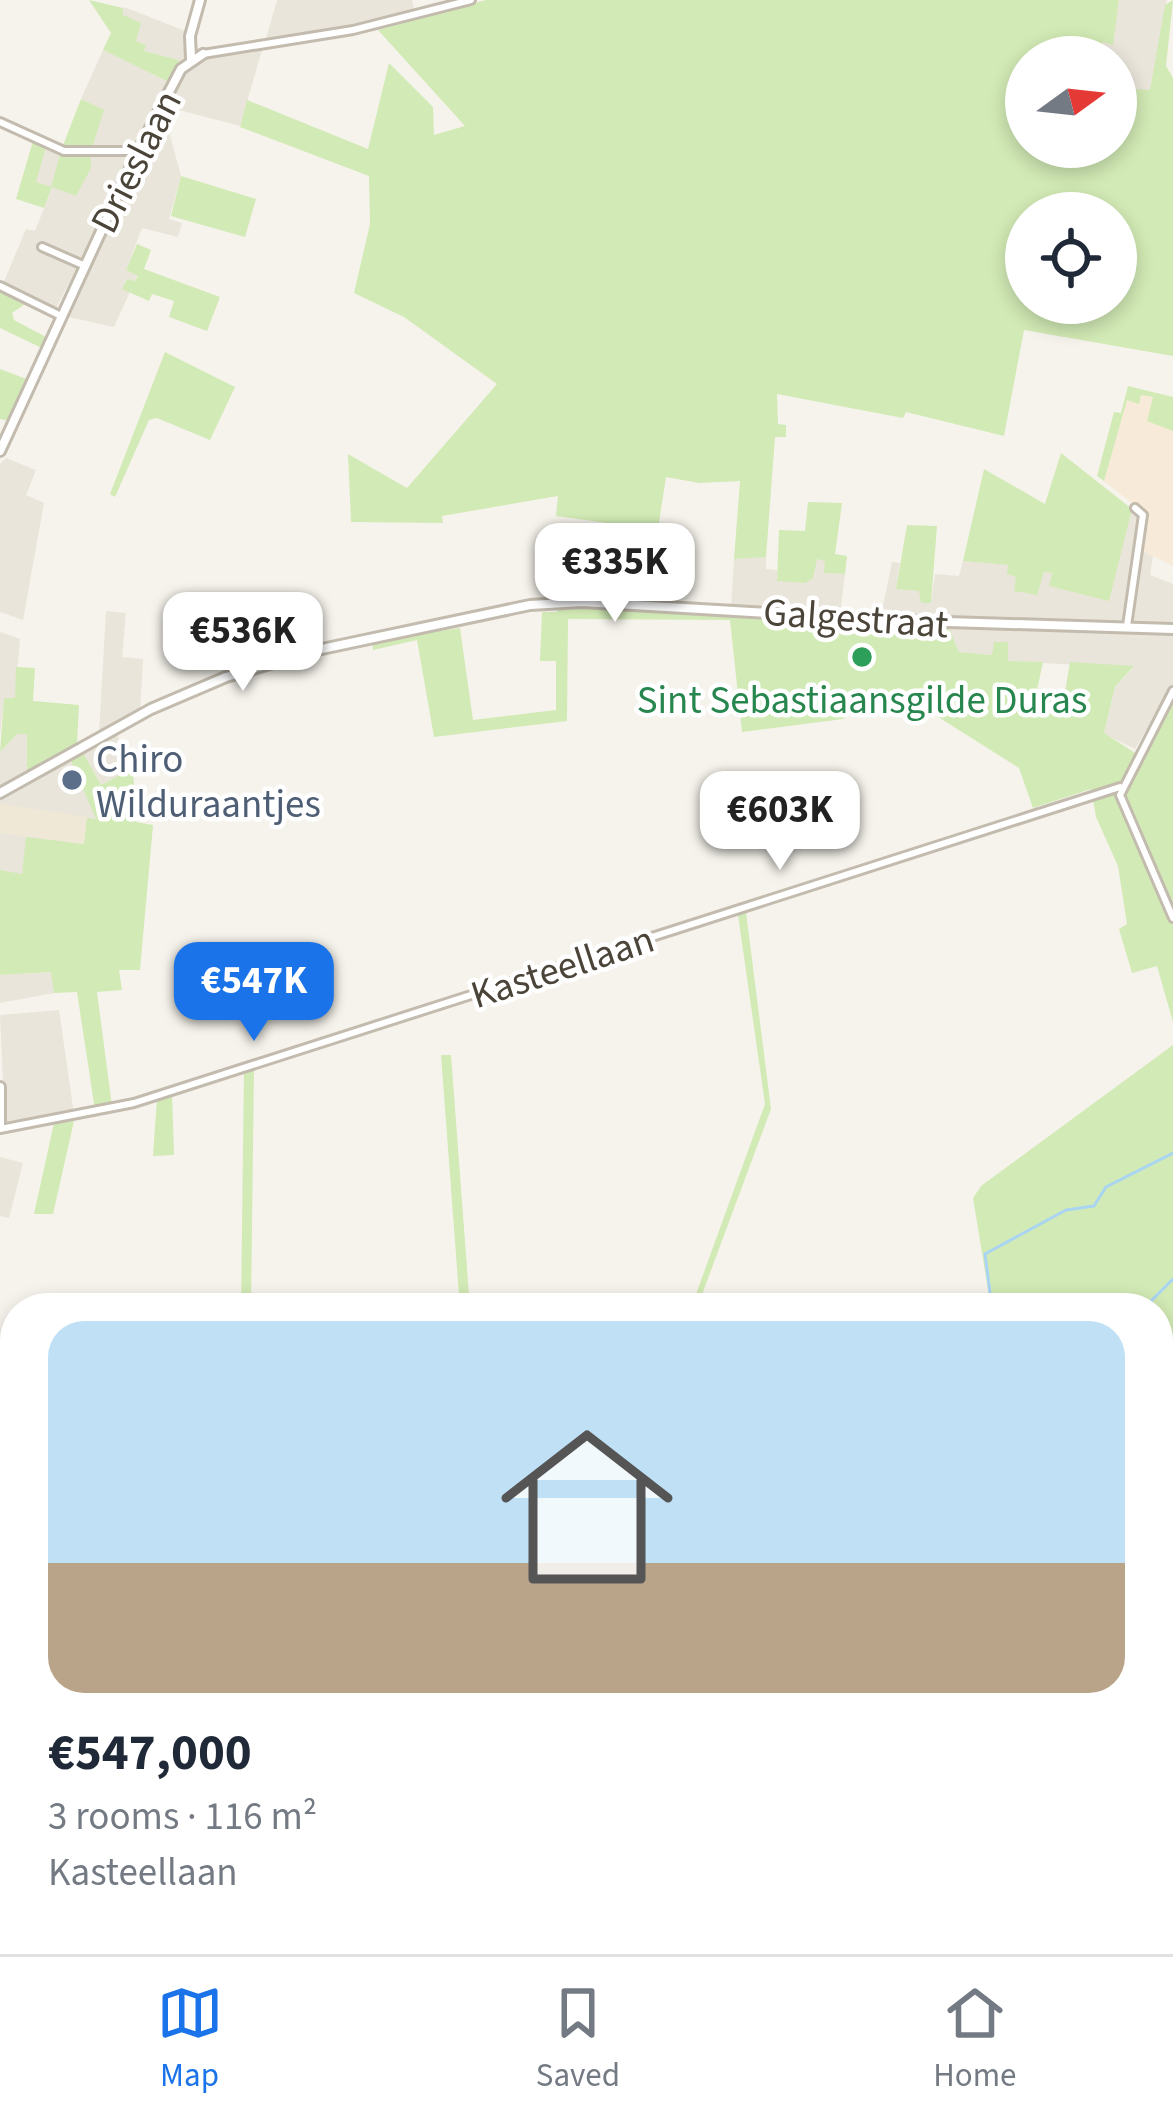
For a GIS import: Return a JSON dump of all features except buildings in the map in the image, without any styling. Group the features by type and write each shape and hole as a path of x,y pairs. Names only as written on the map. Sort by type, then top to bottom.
{"street":[{"name":"Drieslaan","path":"0,452 138,151 181,69 196,54 190,36 200,0"},
{"path":"196,54 353,30 471,0"},
{"path":"0,122 64,151 138,151"},
{"name":"Drieslaan","path":"42,247 83,266"},
{"path":"0,286 62,316"},
{"path":"1127,630 1141,550 1143,515 1136,508"},
{"name":"Galgestraat","path":"0,793 151,709 226,677 317,650 530,605 702,607 1173,629"},
{"path":"1173,691 1120,787 1173,918"},
{"name":"Kasteellaan","path":"0,1126 150,1098 1120,787"},
{"path":"0,1087 0,1126"}],"shaded area":[{"path":"277,0 412,0 415,12 265,42"},
{"path":"1119,0 1167,0 1150,91 1137,90 1137,36 1113,36"},
{"path":"124,7 188,32 185,57 177,67 179,60 144,51 135,42"},
{"path":"103,50 171,83 135,145 92,148 103,110 81,99"},
{"path":"262,50 240,126 179,110 170,135 181,176 169,219 182,223 178,237 142,228 126,270 138,275 135,281 126,279 123,289 130,292 114,327 64,316 183,72 208,57"},
{"path":"46,147 60,154 52,187 90,153 132,155 81,262 39,245 78,266 55,310 3,284 26,229 35,231 52,188 35,183"},
{"path":"1141,394 1154,397 1157,424 1173,431 1173,566 1143,551 1146,514 1104,481 1127,400"},
{"path":"6,458 36,470 26,495 44,503 23,620 0,612 0,464"},
{"path":"1132,509 1140,521 1125,626 881,616 892,562 900,563 896,589 920,591 931,603 935,574 959,576 963,561 1009,565 1017,576 1014,591 1044,571 1052,573 1050,586 1080,593 1121,546"},
{"path":"641,532 657,535 646,602 631,601"},
{"path":"567,540 604,545 594,599 558,599"},
{"path":"1143,551 1153,556 1150,575 1173,584 1173,627 1129,626"},
{"path":"766,557 766,569 777,570 777,581 806,578 816,559 825,560 825,573 845,574 840,615 731,606 734,559"},
{"path":"106,611 126,613 122,657 143,659 140,712 99,733"},
{"path":"948,626 1173,633 1173,684 1135,749 1104,734 1115,687 1133,668 1007,661 1007,642 993,655 959,652"},
{"path":"0,632 20,639 15,699 4,699 0,735"},
{"path":"115,731 133,768 101,785 81,749"},
{"path":"17,734 27,734 27,772 0,789 0,752"},
{"path":"69,756 97,820 22,875 0,870 0,797"},
{"path":"0,804 88,817 85,844 0,833"},
{"path":"52,972 54,993 0,1003 0,975"},
{"path":"59,1010 74,1114 5,1124 0,1015"},
{"path":"0,1157 23,1163 9,1218 0,1216"}],"green space":[{"path":"89,0 123,8 123,15 141,23 136,41 146,45 144,51 179,60 171,83 103,50 111,33"},
{"path":"486,0 1119,0 1114,36 1005,36 1005,168 1137,168 1137,89 1150,90 1165,5 1173,0 1166,66 1173,78 1173,356 1024,330 1004,436 906,412 903,418 777,394 778,424 786,425 786,437 775,437 766,557 734,559 740,481 699,483 666,477 657,535 641,533 631,601 594,599 607,523 556,516 558,496 442,516 443,523 351,522 348,454 407,488 497,384 404,317 354,293 370,224 369,176 240,127 247,100 368,149 389,63 433,107 434,135 465,126 378,30"},
{"path":"81,99 104,110 92,148 62,148"},
{"path":"33,141 46,147 36,182 51,187 60,154 90,153 91,168 76,196 52,187 44,208 16,199"},
{"path":"181,176 256,199 245,237 171,216"},
{"path":"137,244 151,250 144,269 220,297 207,331 169,317 174,301 152,294 149,301 122,289 127,279 135,281 138,276 126,270"},
{"path":"0,292 25,304 12,313 14,320 48,338 44,349 0,328"},
{"path":"165,352 235,387 210,440 157,418 149,420 115,497 110,494"},
{"path":"0,369 29,380 10,421 0,419"},
{"path":"1128,386 1173,397 1173,431 1147,421 1153,397 1141,395 1139,404 1127,400 1104,481 1097,476 1114,412 1121,413"},
{"path":"1061,453 1132,509 1109,601 1049,586 1052,573 1044,572 1037,595 1014,591 1016,577 1007,574 1008,565 963,561 984,469 1045,504"},
{"path":"808,502 842,503 835,554 847,556 845,574 824,573 825,561 817,559 813,578 805,583 777,581 779,530 805,531"},
{"path":"907,525 937,526 931,603 921,603 919,591 896,589"},
{"path":"557,606 948,626 959,652 992,655 994,642 1008,642 1008,661 1043,662 1037,690 1063,704 1070,662 1134,666 1115,687 1104,733 1140,756 1173,699 1173,1022 1157,966 1132,973 1119,929 1127,924 1118,866 1096,817 1091,789 1033,808 1019,768 897,691 843,719 742,732 730,620 568,619 567,721 434,737 417,640 373,650 372,641 460,628 473,720 556,710 556,661 540,661 542,612 557,612"},
{"path":"16,667 35,668 33,701 79,705 77,744 27,772 27,734 17,734 0,752 4,698 15,698"},
{"path":"81,749 101,785 133,768 136,822 153,825 140,970 119,970 122,990 97,992 112,1106 95,1110 77,992 54,993 51,972 0,975 0,870 22,874 26,837 84,844 87,818 96,819 69,756"},
{"path":"746,912 771,1109 703,1293 696,1293 765,1104 738,915"},
{"path":"1173,1045 1173,1293 989,1293 973,1198 981,1186"},
{"path":"441,1055 451,1055 469,1293 459,1293"},
{"path":"254,1067 251,1293 241,1293 244,1070"},
{"path":"172,1093 174,1155 153,1156 157,1098"},
{"path":"74,1121 53,1214 34,1214 54,1123"}],"waterway":[{"path":"990,1293 985,1254 1066,1210 1094,1206 1106,1187 1173,1153"},
{"path":"1159,1293 1173,1279"}],"place":[{"name":"Sint Sebastiaansgilde Duras","path":"862,657"},
{"name":"Chiro Wilduraantjes","path":"72,780"}]}
